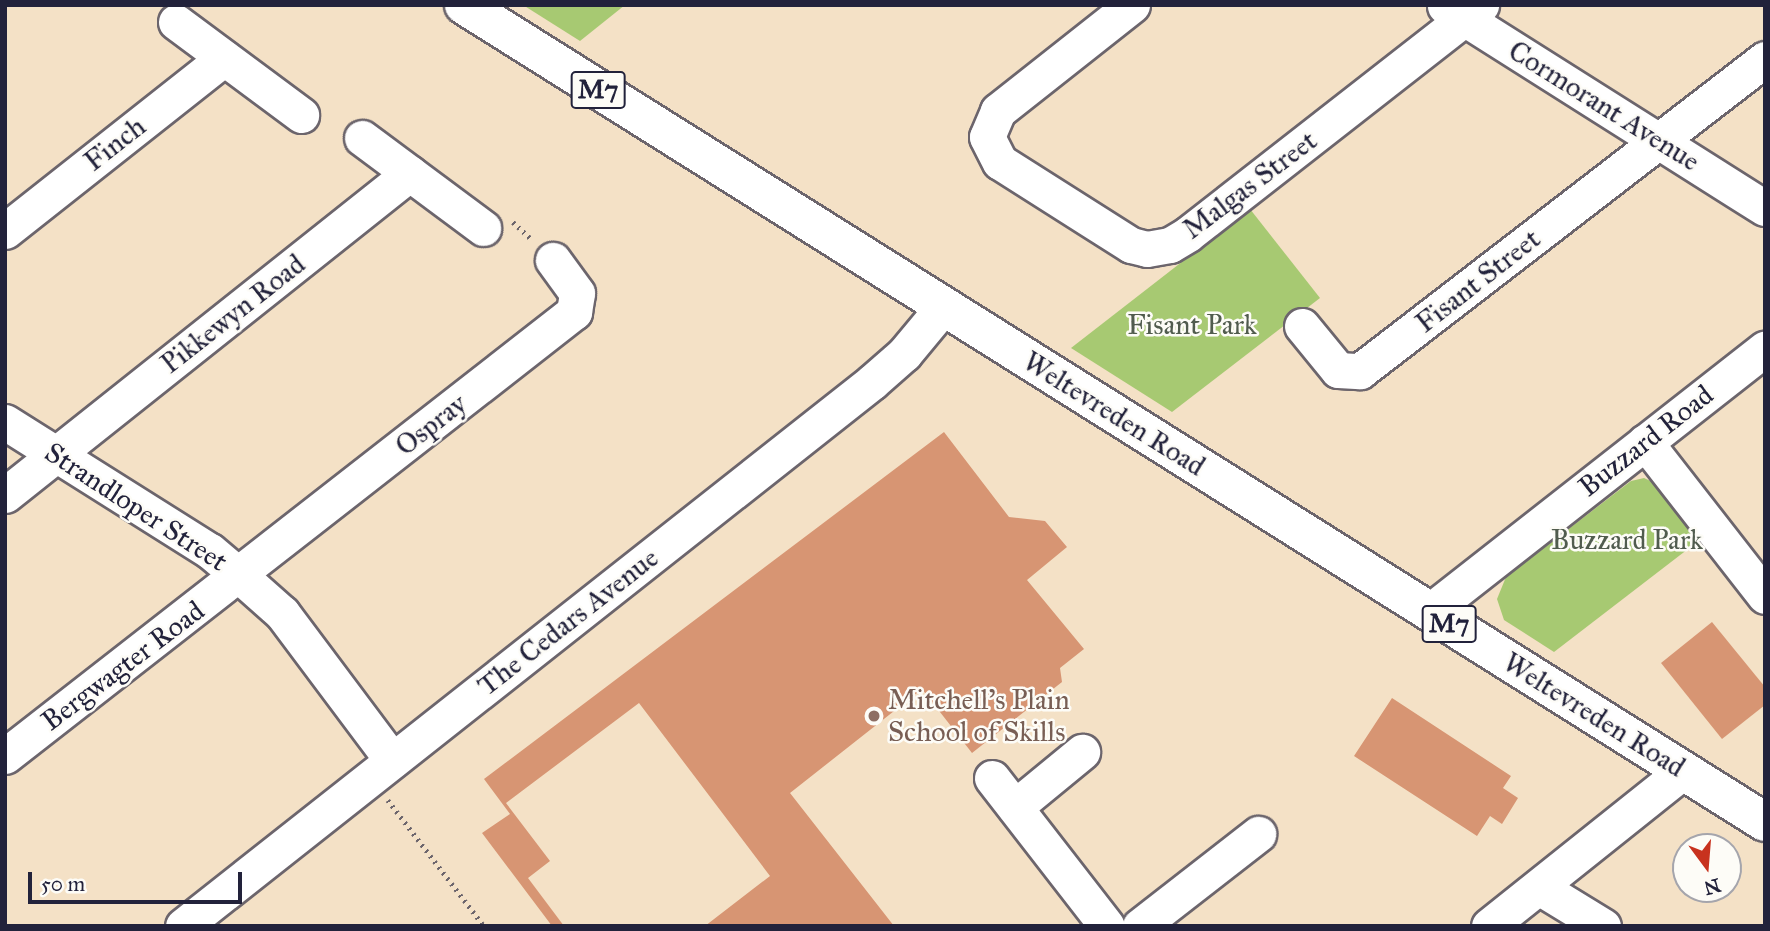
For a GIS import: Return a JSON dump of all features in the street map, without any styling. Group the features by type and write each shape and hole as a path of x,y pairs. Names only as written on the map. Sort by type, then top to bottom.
{"main road":[{"name":"Weltevreden Road","path":"464,5 1765,822"}],"street":[{"name":"Malgas Street","path":"1132,5 998,111 987,137 1000,162 1131,245 1147,249 1170,245 1188,234 1463,10"},
{"name":"Cormorant Avenue","path":"1463,10 1765,208"},
{"path":"176,23 301,115"},
{"name":"Finch","path":"5,231 224,58"},
{"name":"Fisant Street","path":"1302,326 1338,370 1360,371 1765,59"},
{"path":"362,138 483,228"},
{"name":"Pikkewyn Road","path":"56,454 410,173"},
{"name":"Ospray","path":"240,576 574,312 578,293 553,260"},
{"name":"The Cedars Avenue","path":"183,926 872,382 904,354 943,307"},
{"name":"Buzzard Road","path":"1429,612 1765,349"},
{"name":"Strandloper Street","path":"5,422 210,551 282,613 382,769"},
{"path":"1645,442 1765,596"},
{"path":"5,495 56,454"},
{"name":"Bergwagter Road","path":"5,756 240,576"},
{"path":"1014,807 1082,752"},
{"path":"1489,926 1683,771"},
{"path":"992,778 1107,926"},
{"path":"1140,926 1258,834"},
{"path":"1539,887 1603,926"}],"path":[{"path":"483,228 513,222 553,260"},
{"path":"382,769 484,926"}],"green space":[{"path":"523,5 625,5 580,41"},
{"name":"Fisant Park","path":"1250,209 1320,298 1172,412 1071,348"},
{"name":"Buzzard Park","path":"1644,478 1657,484 1701,539 1554,652 1504,620 1497,599 1506,577 1631,481"}],"building":[{"path":"944,432 1009,517 1045,521 1067,547 1027,580 1084,649 1060,668 1062,682 972,753 922,689 790,793 894,926 705,926 770,876 639,703 506,803 550,861 528,878 564,926 552,926 482,833 510,814 484,779"},
{"path":"1712,622 1765,687 1765,705 1722,739 1661,663"},
{"path":"1392,698 1511,776 1503,788 1518,798 1502,824 1490,816 1477,836 1354,756"}],"place":[{"name":"Mitchell's Plain School of Skills","path":"874,716"}]}
